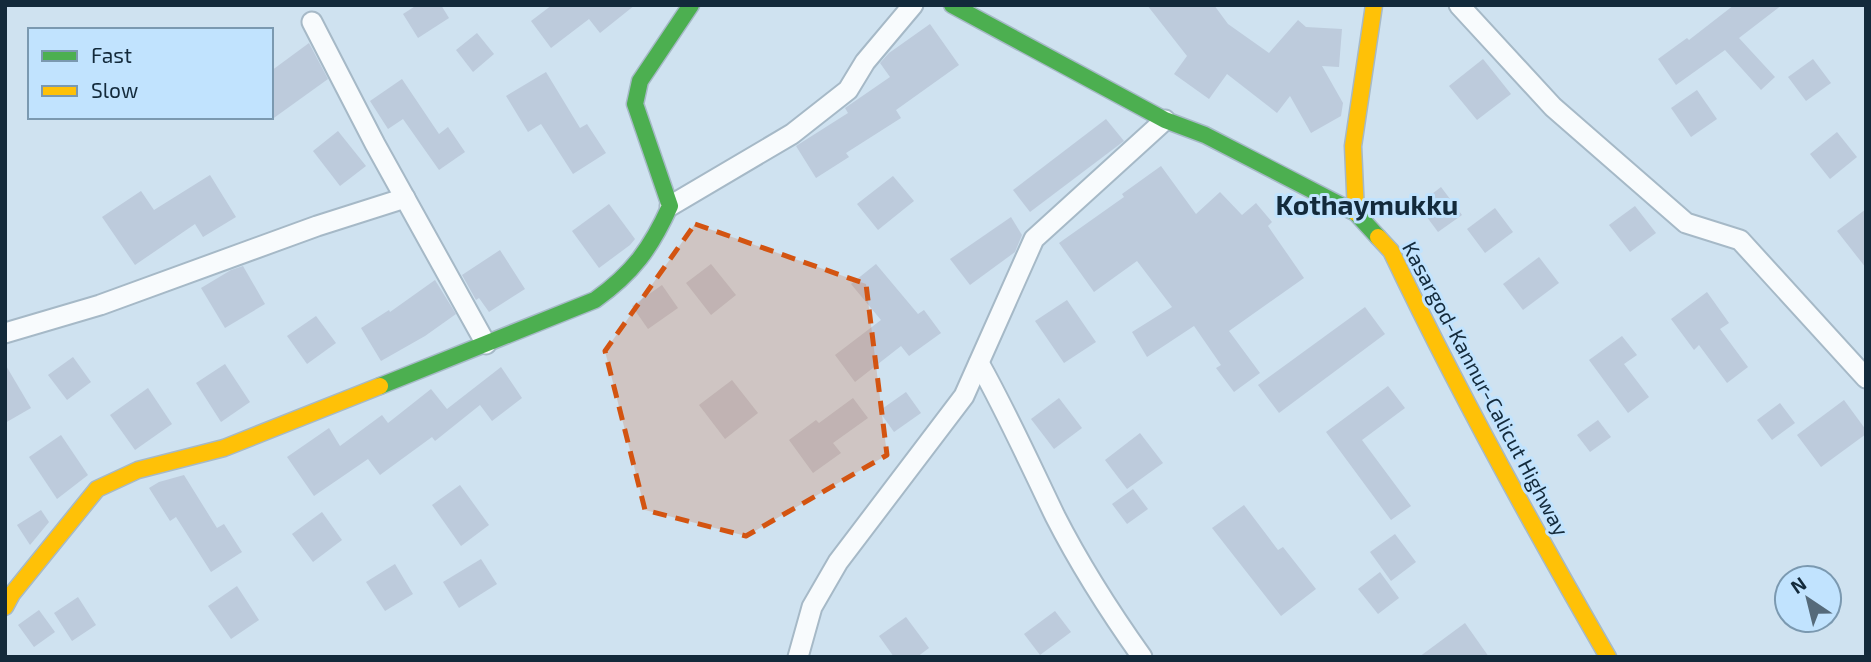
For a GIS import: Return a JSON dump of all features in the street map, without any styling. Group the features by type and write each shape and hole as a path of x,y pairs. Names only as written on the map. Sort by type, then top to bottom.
{"main road":[{"path":"5,607 12,594 97,489 138,470 224,448 595,300 618,284 636,267 656,238 670,206 635,104 640,81 691,5"},
{"name":"Kasargod-Kannur-Calicut Highway","path":"952,5 1165,120 1205,135 1356,213 1391,251 1449,370 1559,573 1608,657"},
{"path":"1356,213 1353,146 1374,5"}],"street":[{"path":"670,206 792,134 848,90 865,62 913,5"},
{"path":"1459,5 1553,107 1686,223 1740,240 1866,379"},
{"path":"312,22 486,344"},
{"path":"798,657 813,607 838,562 964,396 1034,239 1165,120"},
{"path":"5,333 100,305 317,226 405,198"},
{"path":"979,363 1007,413 1062,528 1106,605 1142,657"}],"highlighted area":[{"path":"695,224 866,284 887,455 746,536 645,510 605,351"}],"building":[{"path":"417,5 441,5 449,18 418,38 403,14"},
{"path":"552,5 635,5 600,33 589,19 551,48 531,21"},
{"path":"1147,5 1214,5 1228,24 1269,53 1298,20 1306,27 1342,29 1339,67 1322,66 1343,103 1341,116 1311,133 1290,96 1277,113 1227,74 1209,99 1174,74 1187,56"},
{"path":"1734,5 1782,5 1739,38 1775,77 1761,90 1725,50 1676,85 1658,59 1687,38 1689,40"},
{"path":"930,24 959,65 896,110 901,118 846,153 849,157 816,178 796,146 848,113 845,108 890,77 880,63 889,53"},
{"path":"477,33 494,54 473,72 456,50"},
{"path":"309,43 328,79 273,119 273,70"},
{"path":"1483,59 1511,94 1477,120 1449,86"},
{"path":"1813,59 1831,83 1806,101 1788,77"},
{"path":"546,72 580,128 587,124 606,153 573,174 541,124 528,132 506,96"},
{"path":"402,79 439,134 448,127 465,152 439,170 403,119 388,129 370,101"},
{"path":"1697,90 1717,119 1691,137 1671,108"},
{"path":"1106,119 1124,141 1030,212 1013,190"},
{"path":"338,131 366,166 340,186 313,151"},
{"path":"1837,132 1857,157 1830,179 1810,154"},
{"path":"1161,166 1196,214 1220,192 1242,215 1256,203 1272,222 1268,226 1304,278 1229,331 1260,373 1234,392 1216,368 1221,365 1194,326 1147,357 1132,332 1172,307 1137,261 1094,292 1059,243 1124,197 1122,194"},
{"path":"210,175 236,217 203,237 195,224 135,265 102,217 141,191 154,210"},
{"path":"893,176 914,201 878,230 857,204"},
{"path":"1441,187 1462,215 1438,232 1418,205"},
{"path":"609,204 635,239 599,268 572,231"},
{"path":"1635,206 1656,233 1630,252 1609,225"},
{"path":"1495,208 1513,232 1485,253 1467,229"},
{"path":"1866,209 1866,268 1837,231"},
{"path":"1011,217 1022,235 1015,252 970,285 950,259"},
{"path":"500,250 525,289 489,312 479,298 476,300 462,275"},
{"path":"1539,257 1559,283 1523,310 1503,284"},
{"path":"711,264 736,295 711,315 686,283"},
{"path":"876,264 918,314 924,310 941,333 909,356 901,346 855,382 835,355 881,320 851,284"},
{"path":"243,266 265,304 225,328 201,288"},
{"path":"435,280 456,314 425,336 381,361 361,328 389,310 390,312"},
{"path":"662,285 678,308 648,329 632,306"},
{"path":"1707,292 1729,323 1720,329 1748,367 1727,383 1699,345 1694,350 1671,319"},
{"path":"1067,300 1096,342 1064,363 1035,321"},
{"path":"1365,307 1385,334 1279,413 1258,385"},
{"path":"316,316 336,343 307,364 287,336"},
{"path":"1622,336 1637,355 1624,364 1649,397 1628,413 1589,360"},
{"path":"73,357 91,382 67,400 48,375"},
{"path":"5,364 31,408 5,423"},
{"path":"225,364 250,402 221,422 196,383"},
{"path":"501,367 522,398 492,421 480,405 435,441 432,437 380,475 368,459 314,496 287,457 329,428 340,446 382,415 388,423 431,389 447,409"},
{"path":"732,380 758,413 725,439 699,405"},
{"path":"1388,386 1405,408 1362,440 1411,506 1391,520 1326,432"},
{"path":"148,388 172,424 135,450 110,415"},
{"path":"906,392 921,413 894,432 879,411"},
{"path":"853,398 868,418 833,443 841,453 813,473 789,440 816,420 819,423"},
{"path":"1059,398 1082,428 1054,449 1031,419"},
{"path":"1844,400 1866,430 1866,434 1821,467 1797,435"},
{"path":"1780,403 1795,423 1772,440 1757,420"},
{"path":"1598,420 1611,437 1590,452 1577,435"},
{"path":"1140,433 1163,463 1127,489 1105,460"},
{"path":"61,435 88,475 57,499 29,457"},
{"path":"184,475 217,528 224,524 242,552 211,572 176,517 170,521 149,488 159,482"},
{"path":"460,485 489,525 461,546 432,505"},
{"path":"1133,489 1148,509 1127,524 1112,504"},
{"path":"1244,505 1278,550 1283,547 1316,589 1281,616 1212,528"},
{"path":"41,510 49,522 30,545 17,525"},
{"path":"322,512 342,540 313,562 292,534"},
{"path":"1395,534 1416,562 1391,581 1370,552"},
{"path":"481,559 497,584 459,608 443,582"},
{"path":"395,564 413,594 385,611 366,582"},
{"path":"1380,572 1399,598 1378,614 1358,589"},
{"path":"237,586 259,620 231,639 208,606"},
{"path":"78,597 96,625 72,641 54,613"},
{"path":"39,610 55,632 34,647 18,625"},
{"path":"1055,611 1071,632 1040,655 1024,634"},
{"path":"906,617 929,648 917,657 894,657 879,636"},
{"path":"1465,623 1489,657 1419,657"}],"traffic: fast":[{"path":"380,386 595,300 640,259 656,235 670,206 635,104 640,81 691,5"},
{"path":"952,5 1165,120 1205,135 1356,213 1378,237"}],"traffic: slow":[{"path":"1356,213 1353,146 1374,5"},
{"path":"1378,237 1391,251 1495,456 1608,657"},
{"path":"5,607 12,594 97,489 138,470 224,448 380,386"}],"district":[{"name":"Kothaymukku","path":"1367,205"}]}
